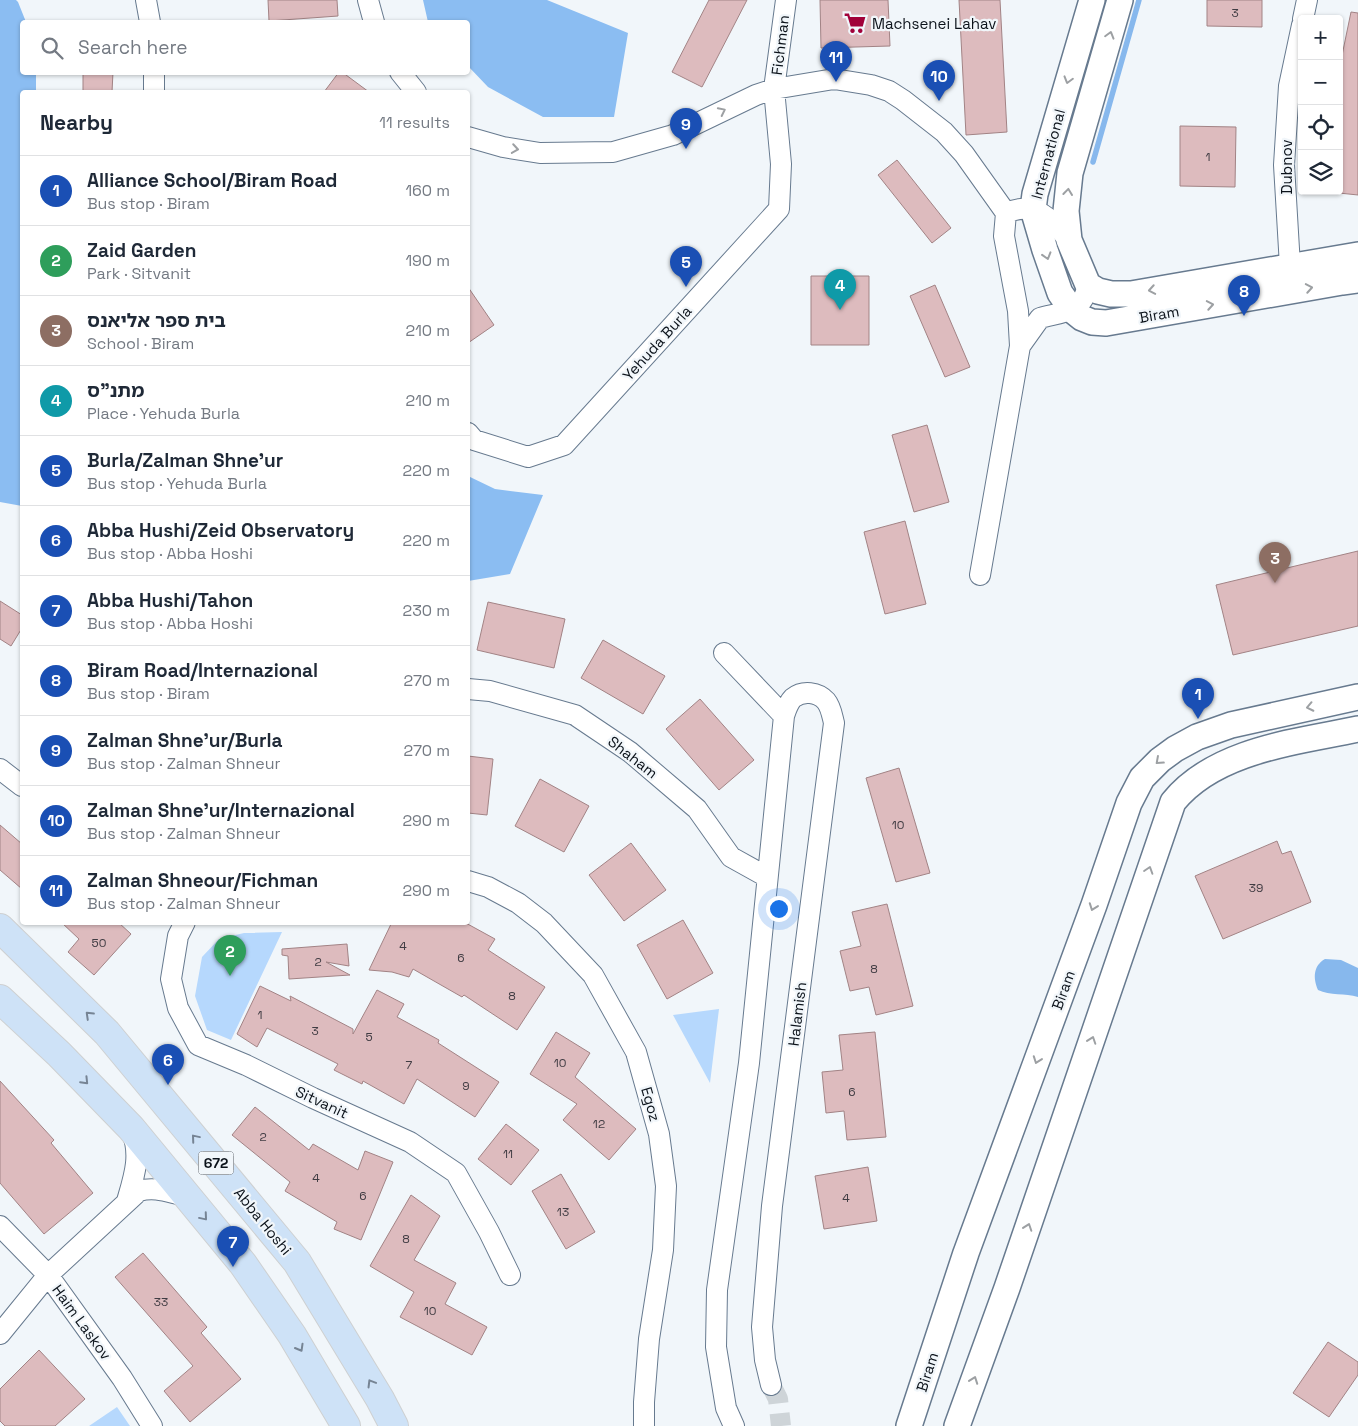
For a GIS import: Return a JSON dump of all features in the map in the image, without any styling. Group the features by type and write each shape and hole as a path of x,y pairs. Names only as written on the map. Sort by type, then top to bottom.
{"main road":[{"name":"Abba Hoshi","path":"0,928 107,1033 297,1262 380,1399 394,1426"},
{"path":"0,999 59,1054 131,1128 187,1196 248,1272 292,1335 346,1426"}],"street":[{"path":"146,0 150,20"},
{"path":"368,0 373,20"},
{"name":"Fichman","path":"774,89 786,0"},
{"name":"International","path":"1006,213 1016,208 1033,209 1035,194 1092,0"},
{"name":"International","path":"1088,285 1070,240 1066,211 1070,173 1120,0"},
{"path":"1304,15 1307,0"},
{"name":"Dubnov","path":"1290,266 1284,165 1289,86 1298,44"},
{"path":"154,75 154,90"},
{"path":"402,75 414,90"},
{"path":"470,138 503,148 540,154 613,152 673,135 756,95 774,89 834,79 871,85 888,91 903,100 944,132 964,154 1006,213 1004,236 1018,311 1020,346 980,575"},
{"name":"Yehuda Burla","path":"470,435 474,440 528,457 564,445 779,209 780,164 774,89"},
{"path":"1033,209 1050,220 1070,240"},
{"name":"Biram","path":"1033,209 1060,293 1072,310 1082,318 1092,322 1106,323 1358,280"},
{"name":"Biram","path":"1088,285 1098,291 1111,294 1132,294 1358,256"},
{"path":"1261,296 1277,288 1286,277 1290,266"},
{"path":"1018,311 1024,316 1040,318 1072,310 1083,300 1088,285"},
{"path":"1020,346 1040,318"},
{"path":"724,653 784,716"},
{"name":"Shaham","path":"470,689 490,691 575,715 630,752 697,809 731,857 768,877"},
{"name":"Halamish","path":"734,1426 726,1408 716,1347 718,1290 749,1063 784,716 793,698 801,694 810,693 817,694 825,700 831,710 834,723 772,1206 762,1327 765,1360 772,1385"},
{"name":"Biram","path":"909,1426 966,1253 1094,905 1129,803 1142,778 1160,760 1197,737 1250,720 1358,697"},
{"path":"957,1426 1010,1279 1173,802 1182,790 1205,773 1235,758 1292,742 1358,729"},
{"name":"Egoz","path":"470,882 488,887 518,903 544,923 593,975 636,1052 660,1134 666,1186 663,1250 649,1339 644,1426"},
{"name":"Sitvanit","path":"184,925 178,936 171,978 178,1008 198,1045 246,1065 410,1142 456,1174 489,1232 510,1275"},
{"path":"127,1201 137,1159 136,1139 131,1128"},
{"path":"0,1334 48,1275 138,1191 157,1188 187,1196"},
{"name":"Haim Laskov","path":"0,1226 48,1275 122,1378 152,1426"},
{"name":"Egoz","path":"644,1402 649,1426"}],"shaded area":[{"path":"0,0 16,0 25,20 20,20 20,75 36,75 36,90 20,90 20,506 0,502"},
{"path":"423,0 547,0 628,33 614,117 543,117 488,87 470,68 470,20 428,20"},
{"path":"470,477 495,489 543,495 510,574 470,581"},
{"path":"282,932 231,1040 207,1030 195,996 202,957 219,939 244,933"},
{"path":"1325,959 1341,960 1358,968 1358,997 1318,990 1315,973 1318,965"},
{"path":"719,1009 710,1083 673,1015"},
{"path":"117,1407 130,1426 89,1426"}],"building":[{"path":"268,0 337,0 338,16 269,20"},
{"path":"709,0 747,0 702,87 672,72"},
{"name":"Machsenei Lahav","path":"820,0 888,0 890,46 821,48"},
{"path":"959,0 1000,0 1007,132 966,135"},
{"path":"1207,0 1262,0 1262,27 1207,26"},
{"path":"1351,12 1358,13 1358,195 1343,193 1343,51"},
{"path":"83,75 113,75 112,90 83,90"},
{"path":"337,75 346,75 366,90 326,90"},
{"path":"1180,126 1236,127 1235,187 1180,186"},
{"path":"897,160 951,228 932,243 878,175"},
{"path":"811,276 869,276 869,345 811,345"},
{"path":"935,285 970,367 945,377 910,296"},
{"path":"470,290 494,325 470,342"},
{"path":"927,425 949,502 914,512 892,435"},
{"path":"905,521 926,604 885,614 864,532"},
{"path":"1358,551 1358,626 1233,655 1216,585"},
{"path":"0,601 20,614 20,631 11,646 0,639"},
{"path":"488,602 565,619 554,668 477,650"},
{"path":"603,640 665,676 643,714 581,678"},
{"path":"700,699 754,760 719,790 666,729"},
{"path":"470,756 493,759 487,815 470,813"},
{"path":"899,768 930,873 896,882 866,778"},
{"path":"540,779 589,806 564,852 515,826"},
{"path":"0,825 20,842 20,887 0,870"},
{"path":"1277,841 1282,854 1291,851 1311,902 1223,939 1195,876"},
{"path":"631,843 666,890 624,921 589,875"},
{"path":"887,904 913,1006 876,1015 869,987 850,991 840,951 861,946 852,912"},
{"path":"683,920 713,973 667,999 637,945"},
{"path":"64,925 121,925 131,934 94,975 68,952 79,939"},
{"path":"391,925 469,925 495,939 488,950 545,987 517,1030 464,995 462,997 413,969 409,977 392,972 369,970"},
{"path":"347,944 349,966 326,962 350,975 289,979 288,956 282,955 282,949"},
{"path":"260,986 291,1001 290,996 353,1029 353,1034 377,990 404,1004 397,1017 439,1040 438,1043 499,1082 475,1117 417,1079 404,1104 363,1081 362,1084 334,1070 338,1064 267,1028 257,1047 237,1034"},
{"path":"556,1032 590,1053 575,1077 636,1129 609,1160 563,1120 577,1104 530,1074"},
{"path":"875,1032 886,1137 847,1140 844,1111 826,1113 822,1072 843,1070 839,1035"},
{"path":"0,1081 54,1140 51,1143 93,1193 44,1234 0,1183"},
{"path":"255,1107 309,1150 313,1144 358,1170 365,1151 393,1162 361,1240 334,1229 337,1222 285,1191 290,1182 232,1135"},
{"path":"506,1124 539,1150 511,1185 478,1159"},
{"path":"868,1167 877,1221 824,1229 815,1176"},
{"path":"561,1174 595,1232 566,1249 532,1191"},
{"path":"411,1195 440,1216 414,1260 456,1283 445,1304 487,1327 472,1355 400,1317 414,1292 370,1266"},
{"path":"143,1253 207,1327 201,1333 241,1379 190,1422 164,1391 193,1366 115,1277"},
{"path":"1328,1342 1358,1362 1358,1375 1329,1417 1293,1393"},
{"path":"39,1350 85,1399 55,1426 5,1426 0,1421 0,1389"}],"waterway":[{"path":"1093,162 1139,0"}],"tunnel":[{"path":"771,1385 778,1399 781,1426"}],"place":[{"name":"Machsenei Lahav","path":"855,23"},
{"name":"Zalman Shneour/Fichman","path":"836,82"},
{"name":"Zalman Shne'ur/Internazional","path":"939,101"},
{"name":"Zalman Shne'ur/Burla","path":"686,149"},
{"name":"Burla/Zalman Shne'ur","path":"686,287"},
{"name":"מתנ\"ס","path":"840,310"},
{"name":"Biram Road/Internazional","path":"1244,316"},
{"name":"בית ספר אליאנס","path":"1275,583"},
{"name":"Alliance School/Biram Road","path":"1198,719"},
{"name":"Zaid Garden","path":"230,976"},
{"name":"Abba Hushi/Zeid Observatory","path":"168,1085"},
{"name":"Abba Hushi/Tahon","path":"233,1267"}]}
